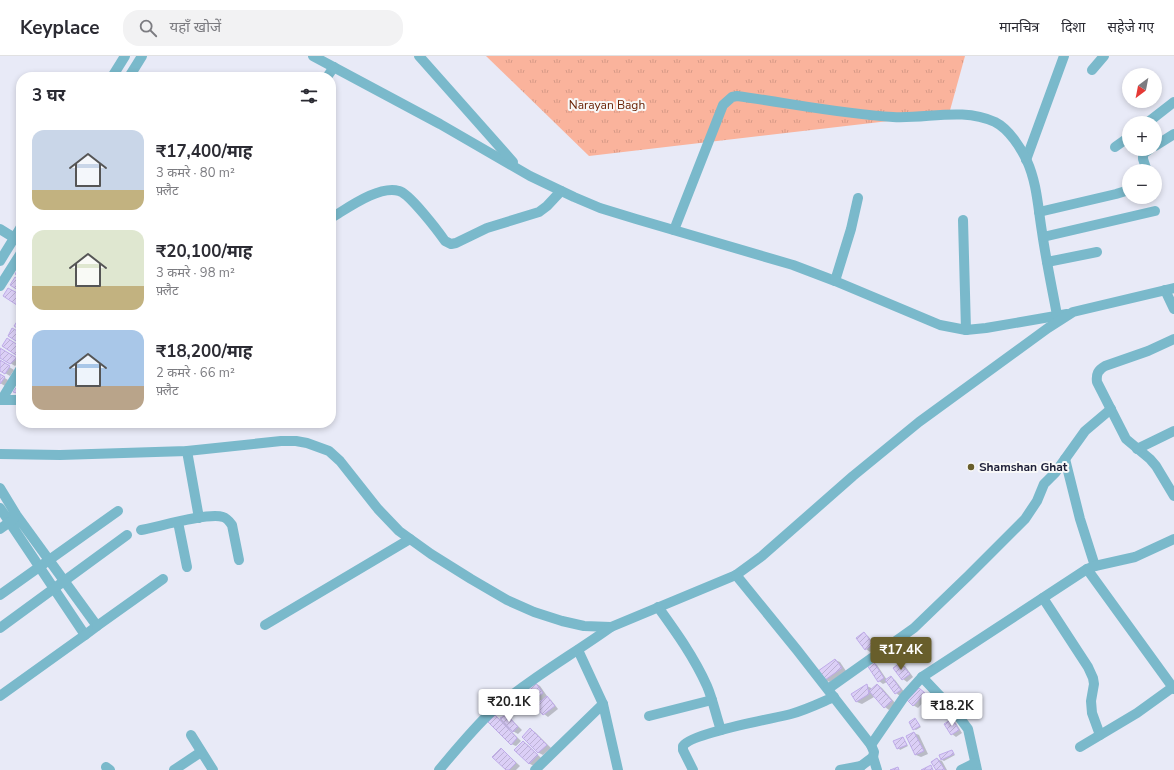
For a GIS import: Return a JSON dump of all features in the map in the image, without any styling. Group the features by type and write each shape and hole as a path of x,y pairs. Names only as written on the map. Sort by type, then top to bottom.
{"street":[{"path":"115,72 125,56"},
{"path":"132,72 142,56"},
{"path":"313,56 440,124 520,170 561,191 600,208 774,259 835,281 933,322 955,329 966,330 986,328 1057,316 1170,289 1174,309"},
{"path":"419,56 520,170"},
{"path":"1026,160 1064,56"},
{"path":"1092,70 1104,56"},
{"path":"330,72 334,67"},
{"path":"674,230 723,105 732,97 737,96 794,106 893,117 919,117 949,114 972,115 1002,127 1017,145 1026,160 1035,186 1057,316"},
{"path":"1156,116 1174,102"},
{"path":"1162,142 1174,134"},
{"path":"1115,147 1122,142"},
{"path":"336,215 372,195 386,191 399,190 409,198 445,241 451,244 488,228 539,212 561,191"},
{"path":"1039,212 1122,192"},
{"path":"835,281 851,229 858,198"},
{"path":"1043,237 1155,211"},
{"path":"963,220 966,330"},
{"path":"0,229 16,239"},
{"path":"0,261 16,242"},
{"path":"1047,262 1097,252"},
{"path":"0,286 16,261"},
{"path":"439,770 475,728 492,711 536,676 578,650 612,626 736,575 762,556 853,476 919,422 1048,328 1073,312"},
{"path":"1174,339 1148,352 1100,369 1096,377 1110,409 1126,438 1156,466 1174,496"},
{"path":"1,400 16,376"},
{"path":"1,400 16,400"},
{"path":"693,770 683,750 685,743 721,730 792,714 831,693 914,628 1025,519 1037,501 1044,484 1055,473 1085,431 1110,409"},
{"path":"1137,449 1174,431"},
{"path":"0,454 60,455 187,451 280,441 307,443 329,451 340,461 378,509 399,531 431,554 471,579 507,600 534,612 584,626 612,626"},
{"path":"187,451 200,518"},
{"path":"1065,459 1091,567 1173,688 1137,713 1080,747"},
{"path":"0,488 13,519 39,566 86,635"},
{"path":"0,508 13,519 48,560 97,626"},
{"path":"0,595 118,511"},
{"path":"141,530 200,518 218,516 224,517 229,520 232,525 239,560"},
{"path":"0,529 13,519"},
{"path":"178,522 187,568"},
{"path":"0,628 127,535"},
{"path":"265,625 410,539"},
{"path":"871,745 904,697 922,677 1091,567 1135,557 1174,539"},
{"path":"736,575 871,745 874,752 873,757 877,770"},
{"path":"0,696 163,579"},
{"path":"1043,598 1085,662 1093,678 1094,684 1091,701 1092,713 1100,735"},
{"path":"658,607 690,653 703,677 721,730"},
{"path":"578,650 603,704 618,770"},
{"path":"922,677 956,713 968,729 976,766 961,770"},
{"path":"649,716 712,700"},
{"path":"535,770 603,704"},
{"path":"191,735 213,770"},
{"path":"174,770 201,752"},
{"path":"840,770 859,768 873,757"}],"green space":[{"name":"Narayan Bagh","path":"486,56 965,56 949,114 589,156"}],"building":[{"path":"15,277 16,278 16,289 10,285"},
{"path":"8,288 16,292 16,304 3,296"},
{"path":"12,328 16,330 16,341 8,336"},
{"path":"7,338 16,344 16,355 2,346"},
{"path":"0,348 16,359 10,364 0,358"},
{"path":"0,360 10,366 5,374 0,371"},
{"path":"0,374 5,377 0,384"},
{"path":"864,632 873,644 865,650 856,638"},
{"path":"835,659 842,668 825,680 818,671"},
{"path":"873,661 884,678 878,682 867,665"},
{"path":"900,663 910,674 902,680 893,668"},
{"path":"891,676 901,690 895,694 885,680"},
{"path":"535,682 543,693 532,701 524,690"},
{"path":"867,684 869,694 856,702 851,694"},
{"path":"877,684 892,701 884,708 869,691"},
{"path":"919,688 925,693 913,706 907,700"},
{"path":"547,696 555,706 543,715 535,706"},
{"path":"495,715 517,738 511,745 488,722"},
{"path":"507,715 518,727 513,732 500,718"},
{"path":"915,718 920,726 913,730 909,722"},
{"path":"952,719 959,730 951,735 944,724"},
{"path":"530,728 547,745 538,753 522,737"},
{"path":"914,732 924,751 915,755 906,736"},
{"path":"903,737 907,745 897,749 893,741"},
{"path":"523,741 538,755 529,764 514,750"},
{"path":"501,748 516,763 509,770 506,770 492,757"},
{"path":"952,750 954,754 941,760 939,755"},
{"path":"937,758 945,770 936,770 931,762"},
{"path":"931,765 933,770 921,770"},
{"path":"898,767 899,770 890,770"}],"place":[{"name":"Shamshan Ghat","path":"971,467"}]}
